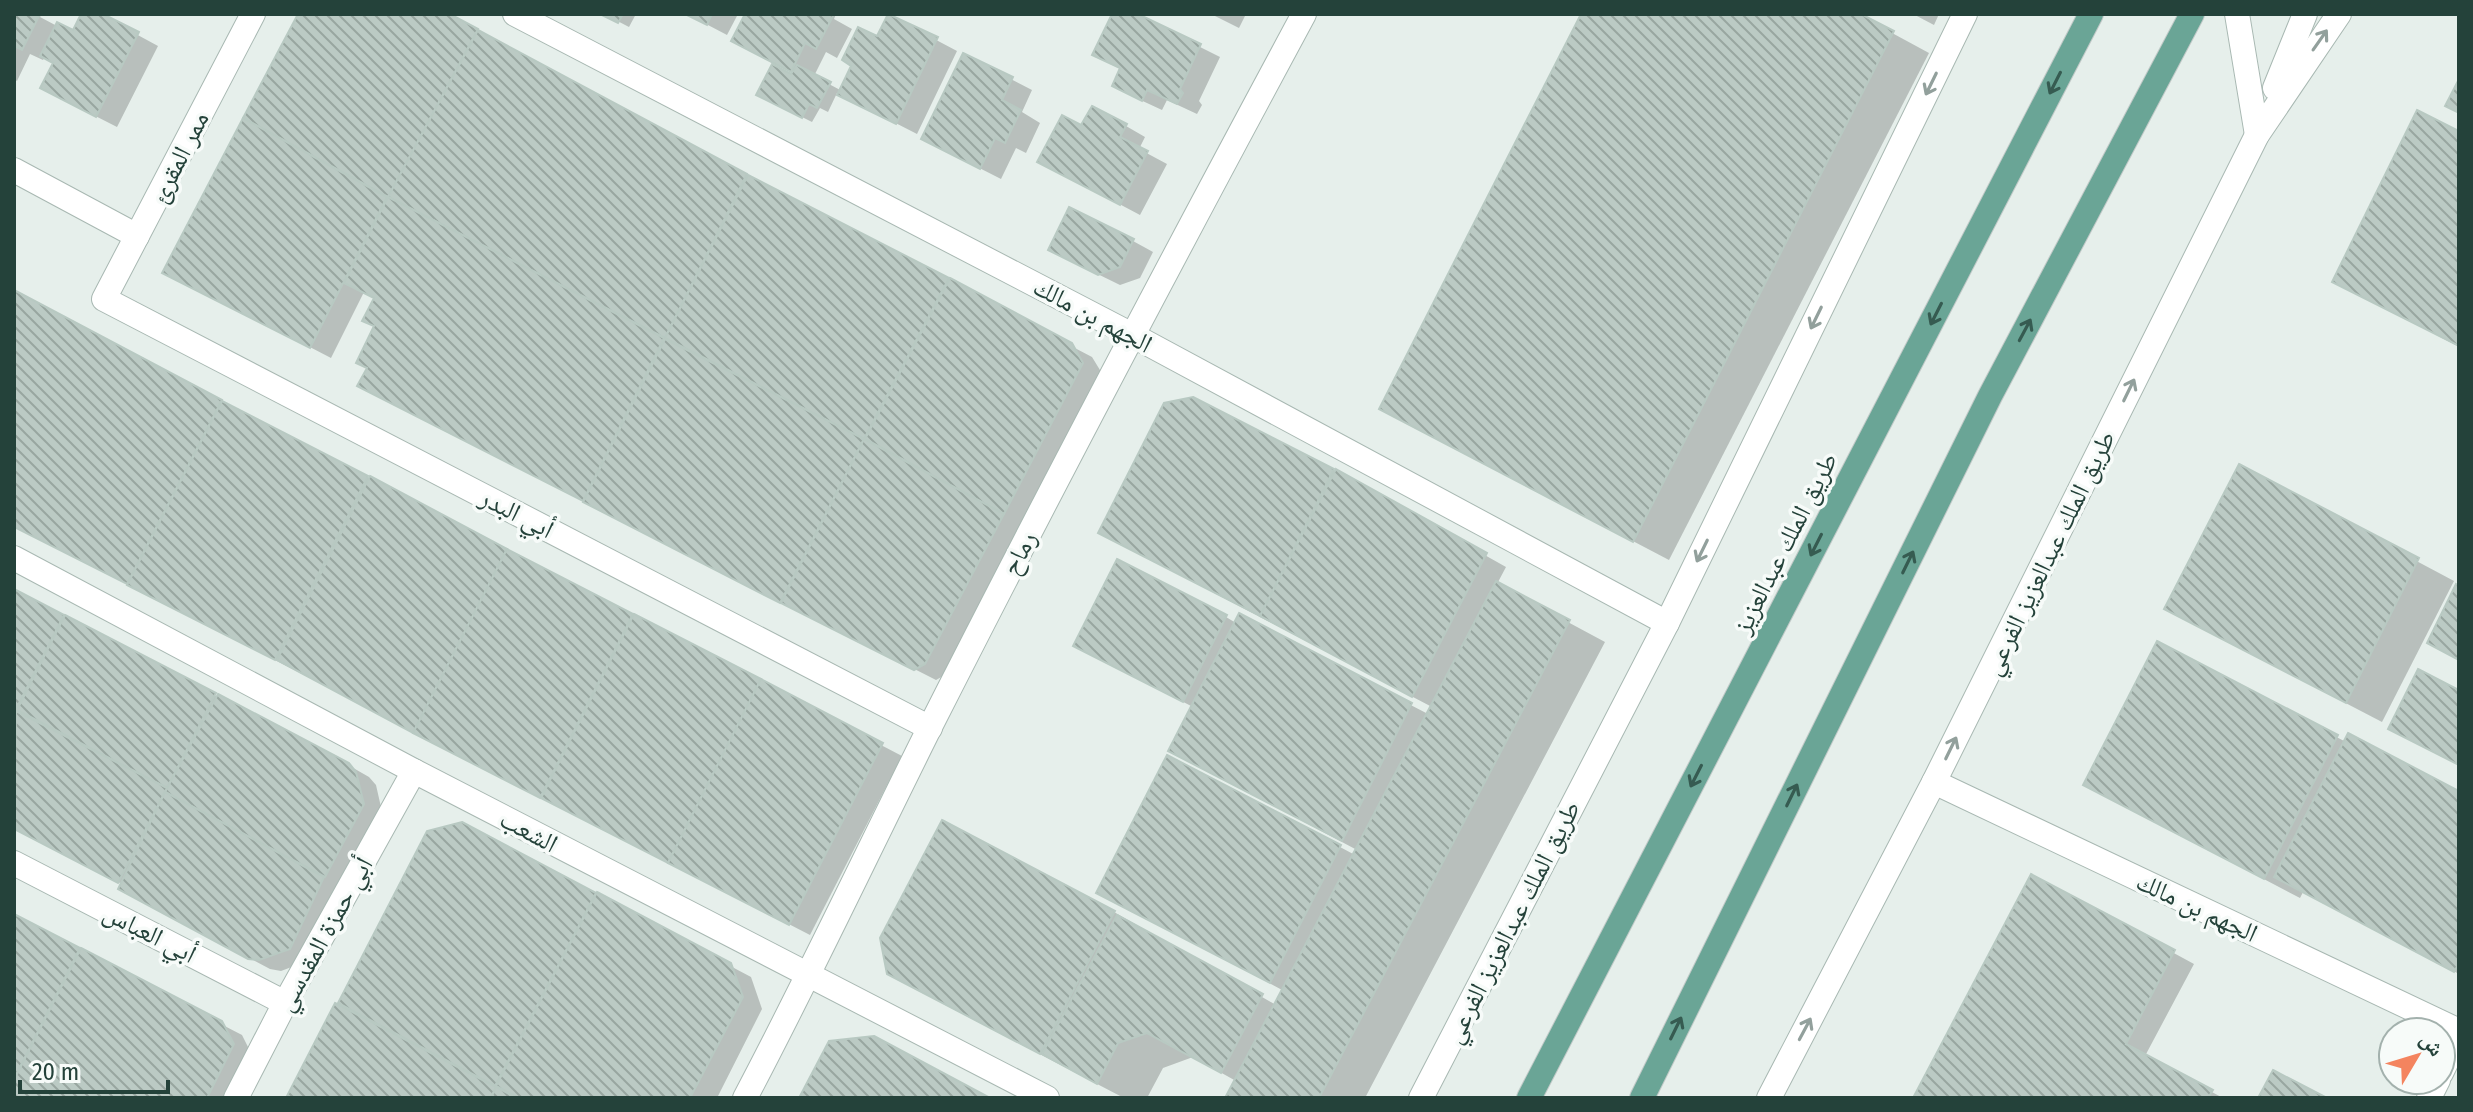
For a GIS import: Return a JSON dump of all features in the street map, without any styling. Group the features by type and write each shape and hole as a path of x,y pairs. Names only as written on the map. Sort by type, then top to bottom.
{"main road":[{"name":"طريق الملك عبدالعزيز","path":"1529,1098 2091,14"},
{"path":"1642,1098 1990,396 2192,14"}],"street":[{"name":"ممر المقرئ","path":"104,299 253,14"},
{"name":"الجهم بن مالك","path":"515,14 1132,335 1667,623"},
{"name":"رماح","path":"745,1098 1132,335 1304,14"},
{"name":"طريق الملك عبدالعزيز الفرعي","path":"1421,1098 1667,623 1965,14"},
{"path":"2237,14 2257,135"},
{"path":"2257,135 2305,14"},
{"name":"طريق الملك عبدالعزيز الفرعي","path":"1769,1098 1934,782 2257,135 2339,14"},
{"path":"14,170 137,236"},
{"name":"أبي البدر","path":"104,299 930,728"},
{"name":"الشعب","path":"14,558 414,771 1047,1098"},
{"name":"أبي حمزة المقدسي","path":"236,1098 414,771"},
{"name":"الجهم بن مالك","path":"1934,782 2459,1034"},
{"name":"أبي العباس","path":"14,863 285,1003"}],"building":[{"path":"14,14 40,14 22,50 14,46"},
{"path":"81,14 103,14 139,32 96,117 40,88 53,63 40,56 57,22 73,30"},
{"path":"298,14 450,14 478,29 388,197 243,118"},
{"path":"600,14 623,14 618,23"},
{"path":"685,14 712,14 707,25"},
{"path":"745,14 833,16 816,49 805,43 791,72 731,41"},
{"path":"888,14 938,37 896,124 837,95 851,66 842,60 858,27 877,36"},
{"path":"1112,14 1138,14 1201,44 1180,89 1183,93 1177,104 1147,90 1142,101 1112,86 1120,68 1092,55"},
{"path":"1581,14 1861,14 1894,31 1633,542 1379,409"},
{"path":"478,30 747,174 665,338 388,197"},
{"path":"963,53 1013,77 1002,100 1021,110 1005,143 995,138 980,169 921,139"},
{"path":"772,64 791,74 797,65 831,82 817,108 809,104 802,118 756,95"},
{"path":"2459,79 2459,113 2445,106"},
{"path":"1092,106 1127,124 1120,137 1148,151 1120,205 1037,162 1062,115 1081,125"},
{"path":"2417,110 2459,131 2459,346 2332,282"},
{"path":"243,118 387,197 310,348 162,273"},
{"path":"748,175 949,278 864,439 665,338"},
{"path":"388,197 664,338 583,501 357,386 367,368 356,363 374,326 362,321 374,298 344,283"},
{"path":"1069,207 1134,239 1120,267 1098,275 1048,250"},
{"path":"950,278 1072,343 1083,363 1004,514 865,439"},
{"path":"14,290 222,400 127,584 14,527"},
{"path":"665,339 864,439 780,603 583,502"},
{"path":"1193,397 1334,469 1260,616 1098,533 1164,403"},
{"path":"222,401 368,476 275,660 127,585"},
{"path":"864,439 1004,514 925,664 914,670 781,603"},
{"path":"2239,464 2419,558 2346,703 2164,609"},
{"path":"1336,469 1487,553 1412,697 1260,616"},
{"path":"370,476 507,549 413,733 277,660"},
{"path":"507,549 633,614 540,798 413,733"},
{"path":"1117,559 1227,615 1183,702 1073,646"},
{"path":"1496,581 1570,620 1319,1098 1225,1098"},
{"path":"2456,584 2459,586 2459,660 2427,643"},
{"path":"14,589 64,615 15,711 14,711"},
{"path":"1239,613 1412,703 1342,841 1168,751"},
{"path":"634,614 761,679 668,863 541,798"},
{"path":"65,615 216,693 167,788 17,710"},
{"path":"2157,641 2338,735 2264,879 2083,785"},
{"path":"2418,669 2459,690 2459,765 2388,729"},
{"path":"761,679 883,743 789,925 668,863"},
{"path":"218,694 349,763 356,772 364,804 325,877 165,792"},
{"path":"16,711 167,788 118,883 14,829"},
{"path":"2348,733 2459,791 2459,963 2454,972 2274,877"},
{"path":"1167,755 1341,845 1270,983 1096,893"},
{"path":"165,792 324,877 290,949 259,960 248,959 118,889"},
{"path":"942,820 1115,911 1040,1054 887,974 880,938"},
{"path":"462,822 596,893 495,1086 338,1003 427,831"},
{"path":"2031,874 2175,950 2126,1044 2213,1090 2208,1098 1913,1098"},
{"path":"597,892 731,963 743,997 690,1098 519,1098 496,1086"},
{"path":"14,914 80,948 14,1079"},
{"path":"1117,915 1263,994 1221,1073 1147,1033 1118,1043 1097,1084 1042,1054"},
{"path":"81,948 222,1021 234,1044 207,1098 14,1098 14,1080"},
{"path":"335,1003 496,1087 491,1098 286,1098"},
{"path":"874,1036 990,1098 799,1098 829,1041"},
{"path":"2273,1070 2327,1098 2258,1098"},
{"path":"496,1087 517,1098 491,1098"}]}
